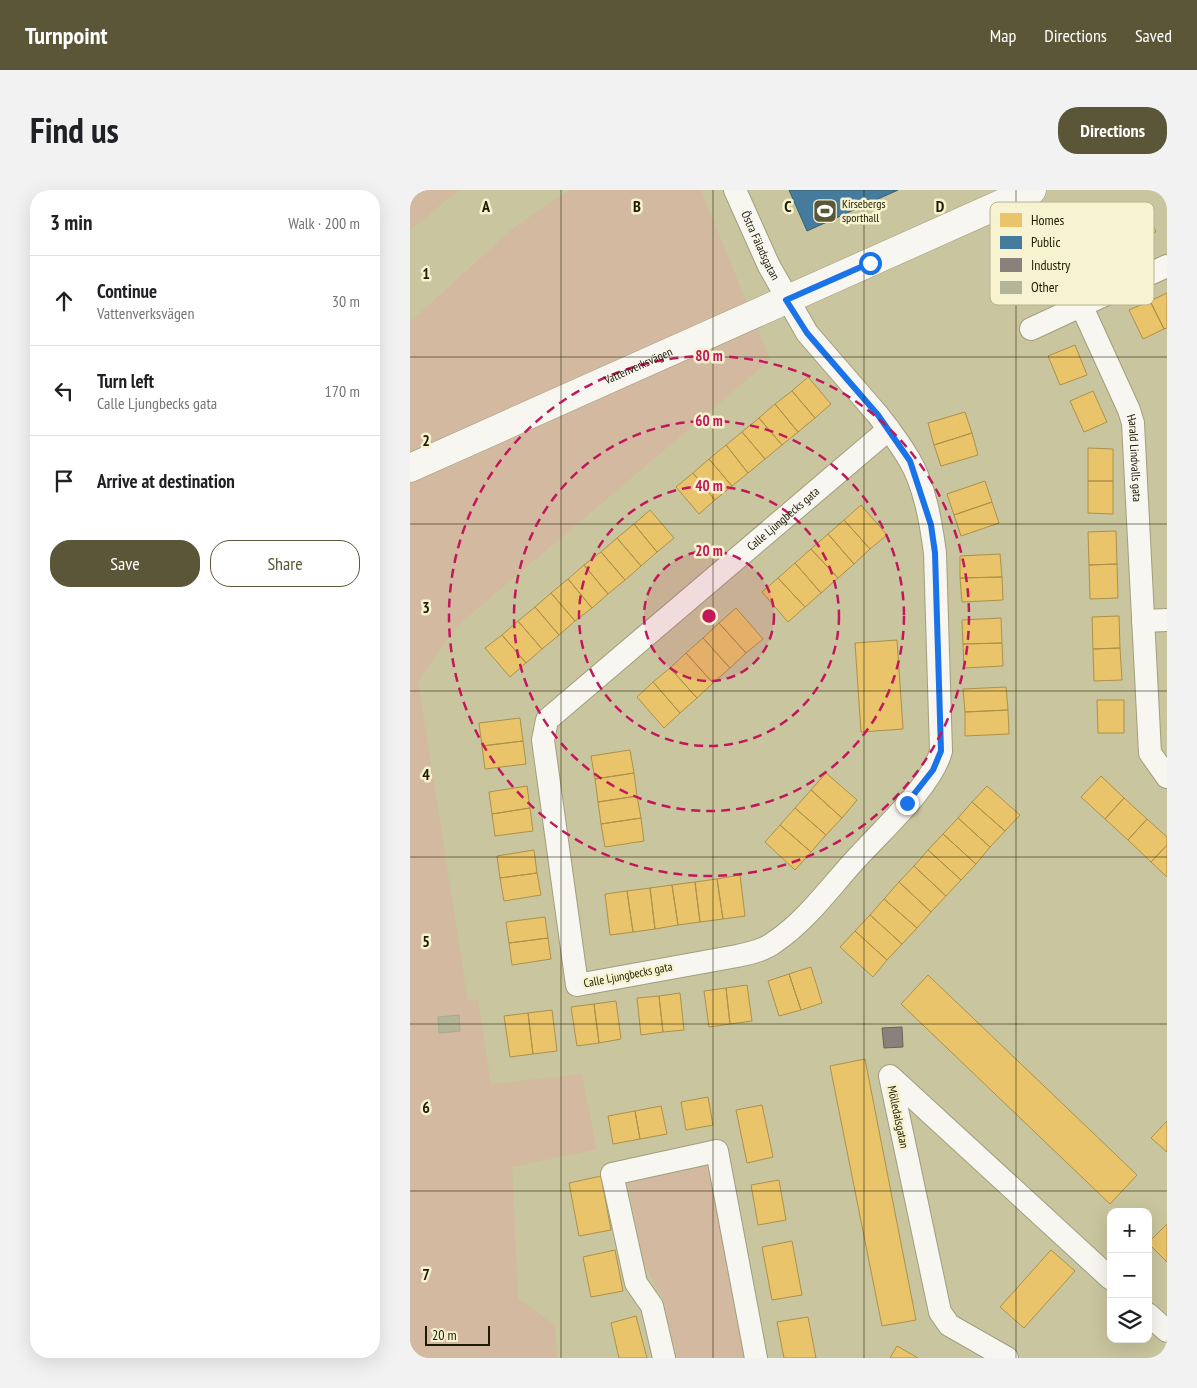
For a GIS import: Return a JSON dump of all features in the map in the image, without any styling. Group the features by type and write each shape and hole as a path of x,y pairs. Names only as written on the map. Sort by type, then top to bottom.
{"street":[{"name":"Östra Fäladsgatan","path":"735,190 786,300"},
{"name":"Vattenverksvägen","path":"1005,202 1032,190"},
{"name":"Vattenverksvägen","path":"410,468 990,209"},
{"path":"1154,272 1167,266"},
{"name":"Calle Ljungbecks gata","path":"786,300 807,333 889,429 910,461 916,474 934,540 942,740 938,762 907,803 808,912 775,942 757,951 737,956 577,985 543,740 547,720 889,429"},
{"path":"1031,329 1086,305"},
{"name":"Harald Lindvalls gata","path":"1082,307 1129,410 1133,423 1150,753 1167,777"},
{"path":"1143,620 1167,620"},
{"name":"Mölledalsgatan","path":"1007,1358 949,1326 940,1312 890,1076 1107,1275"},
{"path":"664,1358 652,1306 636,1284 612,1174 717,1151 756,1358"},
{"path":"1152,1318 1167,1331"}],"shaded area":[{"path":"410,190 459,190 410,230"},
{"path":"570,190 701,190 770,360 456,627 418,681 468,1001 478,1000 491,1084 582,1074 597,1149 512,1167 518,1298 555,1326 557,1358 410,1358 410,322 515,227"},
{"path":"711,1159 750,1358 677,1358 663,1298 644,1264 627,1177"}],"building: Homes":[{"path":"1167,293 1167,328 1164,329 1152,305 1154,305 1154,299"},
{"path":"1141,305 1152,305 1164,329 1143,339 1129,310"},
{"path":"1075,345 1087,375 1060,385 1048,356"},
{"path":"808,377 831,404 815,418 792,391"},
{"path":"792,391 815,418 798,432 775,404"},
{"path":"1093,391 1107,422 1084,432 1070,401"},
{"path":"775,404 798,432 782,445 759,418"},
{"path":"965,412 972,433 934,445 928,423"},
{"path":"759,418 782,445 765,459 742,432"},
{"path":"742,432 765,459 748,473 726,445"},
{"path":"972,433 978,455 941,466 934,445"},
{"path":"726,445 748,473 732,486 709,459"},
{"path":"1088,448 1113,449 1113,481 1088,481"},
{"path":"709,459 732,486 715,500 693,473"},
{"path":"693,473 715,500 699,514 676,487"},
{"path":"985,481 992,502 954,515 947,494"},
{"path":"1088,481 1113,481 1113,514 1088,513"},
{"path":"992,502 999,523 961,536 954,515"},
{"path":"861,505 887,535 870,549 844,520"},
{"path":"650,510 674,538 657,552 634,524"},
{"path":"844,520 870,549 854,564 828,534"},
{"path":"634,524 657,552 641,566 617,538"},
{"path":"1116,531 1117,564 1089,565 1088,532"},
{"path":"828,534 854,564 838,578 811,549"},
{"path":"617,538 641,566 625,580 601,552"},
{"path":"811,549 838,578 821,593 795,563"},
{"path":"601,552 625,580 608,594 584,565"},
{"path":"1000,554 1002,577 960,578 960,556"},
{"path":"795,563 821,593 805,607 778,578"},
{"path":"1117,564 1118,598 1090,599 1089,565"},
{"path":"584,565 608,594 592,608 568,579"},
{"path":"1002,577 1003,600 962,602 960,578"},
{"path":"778,578 805,607 788,622 762,592"},
{"path":"568,579 592,608 575,621 551,593"},
{"path":"551,593 575,621 559,635 535,607"},
{"path":"535,607 559,635 542,649 518,621"},
{"path":"736,608 763,639 746,653 719,623"},
{"path":"1119,616 1120,648 1093,649 1092,617"},
{"path":"1001,618 1002,643 963,644 962,620"},
{"path":"518,621 542,649 526,663 502,635"},
{"path":"719,623 746,653 730,668 703,638"},
{"path":"502,635 526,663 510,677 485,648"},
{"path":"703,638 730,668 713,683 686,653"},
{"path":"897,640 903,729 861,732 855,643"},
{"path":"1002,643 1003,666 964,668 963,644"},
{"path":"1120,648 1122,680 1094,681 1093,649"},
{"path":"686,653 713,683 697,698 670,668"},
{"path":"670,668 697,698 680,713 653,682"},
{"path":"653,682 680,713 664,728 637,697"},
{"path":"1006,687 1008,710 965,712 963,689"},
{"path":"1097,700 1124,700 1124,733 1098,733"},
{"path":"1008,710 1009,734 965,736 965,712"},
{"path":"520,718 523,741 482,746 479,723"},
{"path":"523,741 526,764 485,769 482,746"},
{"path":"630,750 634,773 595,779 591,756"},
{"path":"634,773 637,796 598,802 595,779"},
{"path":"826,773 857,800 842,818 811,790"},
{"path":"1101,776 1124,798 1105,819 1081,797"},
{"path":"527,786 530,808 492,814 489,792"},
{"path":"987,786 1020,815 1005,831 972,802"},
{"path":"811,790 842,818 826,835 795,808"},
{"path":"637,796 641,818 601,824 598,802"},
{"path":"1124,798 1147,819 1128,840 1105,819"},
{"path":"972,802 1005,831 990,847 958,818"},
{"path":"530,808 533,831 495,836 492,814"},
{"path":"795,808 826,835 811,852 780,825"},
{"path":"641,818 644,841 605,847 601,824"},
{"path":"958,818 990,847 976,864 943,834"},
{"path":"1147,819 1167,837 1167,845 1151,862 1128,840"},
{"path":"780,825 811,852 795,870 765,842"},
{"path":"943,834 976,864 961,880 928,850"},
{"path":"1167,845 1167,877 1151,862"},
{"path":"534,850 537,873 500,878 497,856"},
{"path":"928,850 961,880 946,896 914,866"},
{"path":"914,866 946,896 931,912 899,882"},
{"path":"537,873 541,895 504,901 500,878"},
{"path":"740,875 745,916 723,919 717,879"},
{"path":"717,879 723,919 700,922 695,882"},
{"path":"695,882 700,922 678,925 672,885"},
{"path":"899,882 931,912 917,928 884,899"},
{"path":"672,885 678,925 655,929 650,888"},
{"path":"650,888 655,929 633,932 627,891"},
{"path":"627,891 633,932 610,935 605,894"},
{"path":"884,899 917,928 902,944 870,915"},
{"path":"870,915 902,944 887,960 855,931"},
{"path":"545,917 548,938 509,943 506,922"},
{"path":"855,931 887,960 873,977 840,947"},
{"path":"548,938 551,959 512,965 509,943"},
{"path":"811,967 822,1003 801,1010 789,974"},
{"path":"789,974 801,1010 779,1016 768,981"},
{"path":"928,975 1137,1175 1110,1204 901,1004"},
{"path":"747,985 752,1021 730,1024 726,988"},
{"path":"726,988 730,1024 709,1027 704,991"},
{"path":"680,993 684,1030 663,1032 659,996"},
{"path":"659,996 663,1032 641,1035 637,998"},
{"path":"616,1001 621,1039 599,1043 594,1004"},
{"path":"594,1004 599,1043 577,1046 571,1007"},
{"path":"552,1010 557,1051 533,1054 528,1013"},
{"path":"528,1013 533,1054 510,1057 504,1016"},
{"path":"865,1059 916,1320 882,1326 830,1066"},
{"path":"708,1097 713,1125 686,1130 681,1102"},
{"path":"762,1105 773,1157 747,1163 736,1110"},
{"path":"661,1106 667,1134 640,1139 635,1111"},
{"path":"635,1111 640,1139 613,1144 608,1116"},
{"path":"1167,1121 1167,1152 1151,1138"},
{"path":"601,1176 611,1230 579,1236 569,1183"},
{"path":"779,1180 786,1220 758,1225 751,1185"},
{"path":"1167,1224 1167,1262 1152,1247 1152,1239"},
{"path":"792,1241 802,1295 772,1300 762,1247"},
{"path":"615,1250 623,1291 591,1297 583,1257"},
{"path":"1051,1250 1075,1271 1024,1328 1000,1307"},
{"path":"636,1316 647,1358 619,1358 611,1323"},
{"path":"808,1317 816,1358 784,1358 777,1322"},
{"path":"897,1346 918,1358 890,1358"}],"building: Public":[{"name":"Kirsebergs sporthall","path":"789,190 898,190 807,231"}],"building: Industry":[{"path":"902,1027 903,1047 884,1048 882,1028"}],"building: Other":[{"path":"459,1015 460,1031 439,1033 438,1017"}],"place":[{"name":"Kirsebergs sporthall","path":"825,211"}],"route":[{"path":"870,263 786,300 807,333 878,415 910,461 916,474 931,525 935,553 942,740 938,762 907,803"}]}
